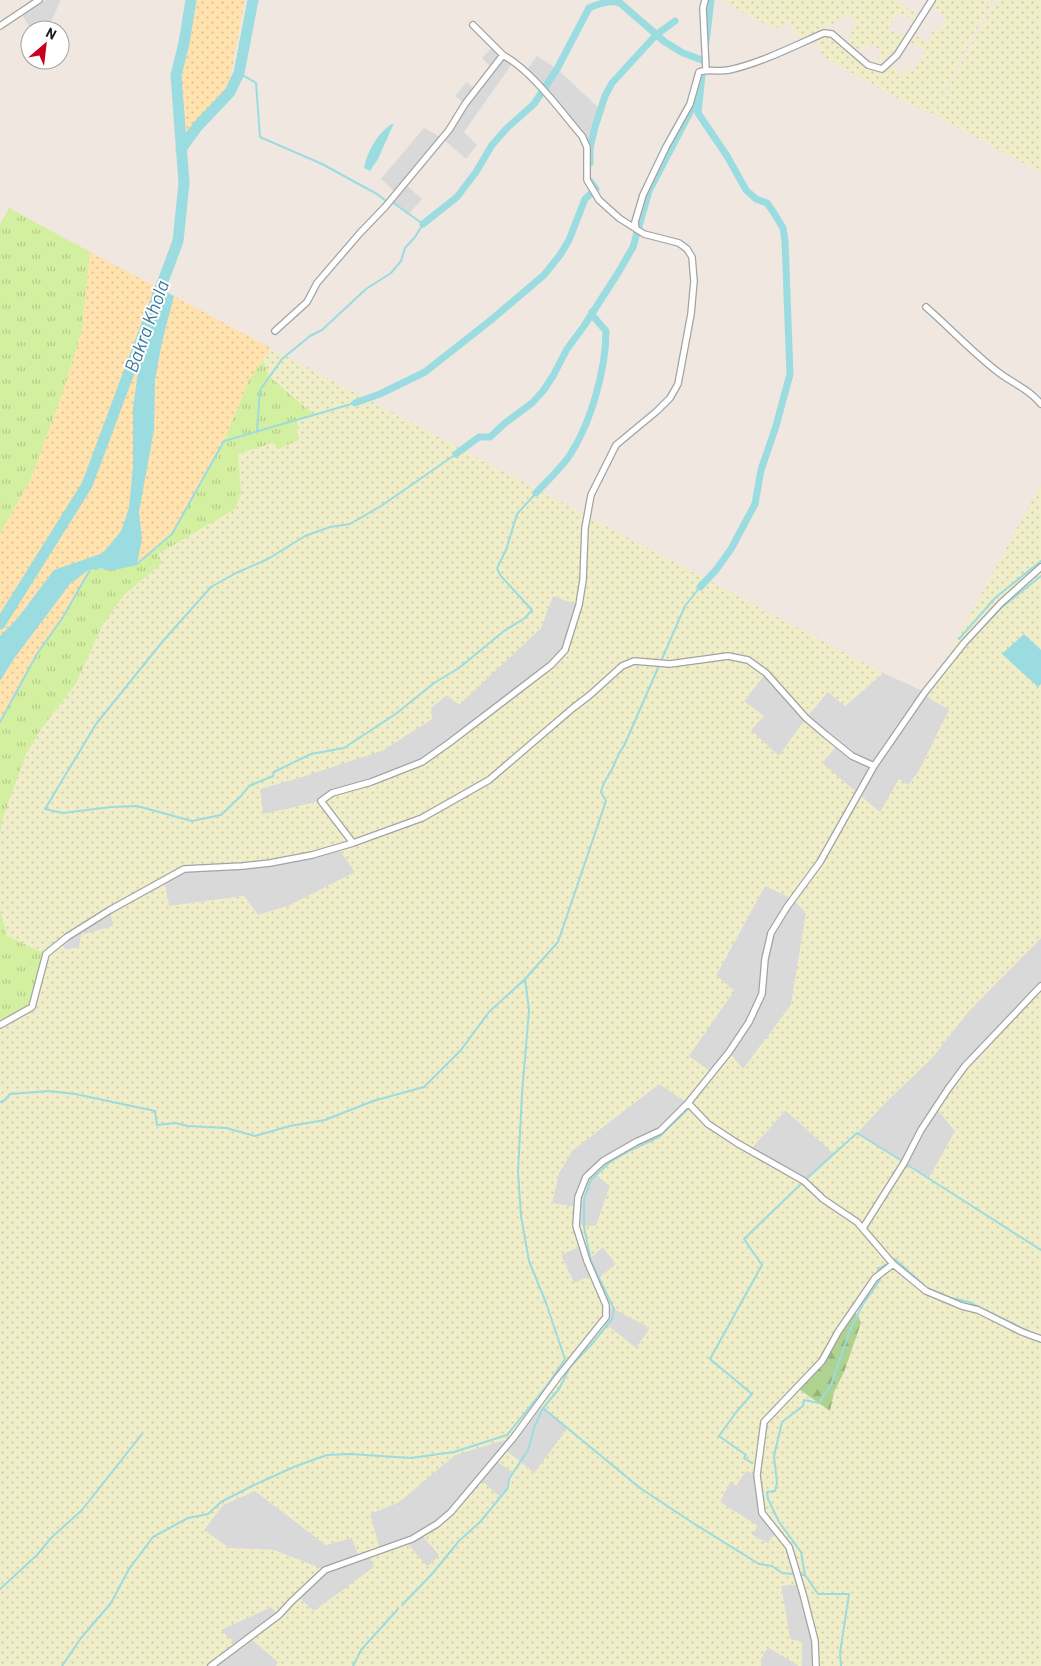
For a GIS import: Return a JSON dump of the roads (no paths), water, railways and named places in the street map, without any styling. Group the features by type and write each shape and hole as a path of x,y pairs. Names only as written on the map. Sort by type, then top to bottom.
{"street":[{"path":"0,26 39,0"},
{"path":"705,0 703,8 706,70"},
{"path":"636,229 635,222 643,195 690,104 697,74 706,70 727,71 824,33 832,34 868,65 882,69 897,55 932,0"},
{"path":"353,844 321,801 332,793 371,782 422,762 551,665 566,650 579,605 583,580 585,528 591,495 616,445 657,411 670,398 678,384 691,314 694,280 692,257 687,249 679,243 644,234 619,218 599,200 586,180 588,147 582,136 525,72 514,61 503,55 473,25"},
{"path":"275,331 307,302 322,277 360,233 386,207 449,130 465,104 503,55"},
{"path":"627,223 635,222"},
{"path":"926,307 998,373 1021,386 1041,404"},
{"path":"211,1666 279,1616 325,1570 412,1539 437,1524 451,1512 514,1437 558,1377 606,1317 606,1305 586,1261 576,1226 578,1197 586,1178 603,1161 660,1130 688,1103 730,1052 762,994 764,959 771,933 787,907 820,862 874,766 925,692 964,643 1001,603 1041,567"},
{"path":"0,1025 32,1007 46,954 67,937 110,910 184,869 270,863 312,855 353,844 422,818 489,780 573,708 590,696 622,666 634,662 670,664 728,656 748,660 766,672 806,718 826,736 852,756 874,766"},
{"path":"863,1228 948,1088 965,1066 1041,986"},
{"path":"688,1103 708,1124 804,1182 823,1199 863,1228 893,1264 926,1291 962,1306 978,1310 1022,1332 1041,1339"},
{"path":"816,1666 815,1641 804,1594 789,1547 762,1513 757,1475 764,1422 822,1361 838,1332 875,1278 893,1264"}],"water":[{"path":"394,123 378,159 370,171 364,168 374,142 383,131"},
{"path":"160,289 174,296 162,342 155,380 154,430 139,512 142,538 137,564 114,569 91,568 70,584 13,660 0,681 0,636 17,619 54,570 103,553 121,531 129,508 133,466 133,408 138,372"},
{"path":"1024,634 1041,650 1041,684 1038,687 1002,654"}],"waterway":[{"name":"Bakra Khola","path":"0,624 87,485 178,241 184,183 176,75 184,43 191,0"},
{"path":"181,149 197,127 230,92 239,73 253,0"},
{"path":"706,42 711,0"},
{"path":"423,224 457,197 476,172 492,145 507,128 534,104 557,69 589,8 609,2 620,3 665,42 683,53 702,60"},
{"path":"590,163 590,148 595,127 605,96 612,83 656,35 675,21"},
{"path":"239,73 256,83 260,137 322,164 377,194 386,201 392,202 423,224 405,248 401,261 391,273 366,289 322,330 310,336 282,359 260,390 257,432"},
{"path":"700,587 716,570 731,549 755,504 761,470 776,426 790,374 783,228 767,203 756,199 746,190 727,156 698,113 702,75"},
{"path":"456,454 479,437 490,437 532,403 543,391 567,349 584,326 633,247 649,191 697,99"},
{"path":"355,403 380,394 425,372 544,275 569,240 585,199 596,189 590,181"},
{"path":"536,493 567,459 583,431 595,398 603,363 606,331 593,316 592,312"},
{"path":"105,569 137,564 172,534 224,441 355,403"},
{"path":"456,454 381,506 350,524 330,527 305,536 268,559 236,573 211,587 163,641 96,724 45,809 63,813 137,806 192,821 221,815 249,786 273,776 274,772 311,754 344,748 397,713 434,683 459,668 504,631 525,618 532,610 500,575 497,568 506,550 517,514 536,493"},
{"path":"959,639 995,598 1041,561"},
{"path":"0,722 37,654 63,617 91,568 97,569"},
{"path":"966,645 1001,608 1041,576"},
{"path":"0,1102 5,1100 10,1094 49,1091 75,1094 155,1111 157,1125 175,1123 188,1126 226,1128 255,1136 290,1126 325,1120 373,1101 424,1087 461,1050 489,1012 525,979 558,942 606,801 601,792 603,785 624,746 685,606 700,587"},
{"path":"62,1666 81,1638 111,1603 129,1569 153,1537 188,1518 208,1514 221,1502 254,1485 296,1466 327,1455 350,1454 411,1458 454,1452 507,1435 546,1387 565,1359 529,1261 521,1216 518,1172 529,1010 525,979"},
{"path":"402,1605 432,1574 459,1541 480,1522 508,1488 509,1479 528,1450 534,1428 543,1408 559,1389 570,1367 612,1319 614,1309 591,1261 584,1227 584,1199 591,1180 610,1162 659,1137 690,1107"},
{"path":"752,1463 744,1458 746,1455 719,1436 752,1394 710,1359 762,1265 744,1239 857,1133 902,1161"},
{"path":"906,1164 1041,1250"},
{"path":"841,1666 840,1653 849,1594 818,1594 805,1575 801,1552 779,1522 768,1499 767,1492 775,1491 777,1483 774,1456 782,1422 803,1406 804,1400 819,1403 831,1385 850,1330 863,1304 880,1280 878,1269 895,1259 927,1288 951,1298 969,1302 1028,1331"},
{"path":"543,1408 640,1488 693,1523 759,1564 772,1566 782,1573 804,1575"},
{"path":"0,1589 82,1510 142,1434"},
{"path":"353,1666 361,1650 398,1609"}]}
